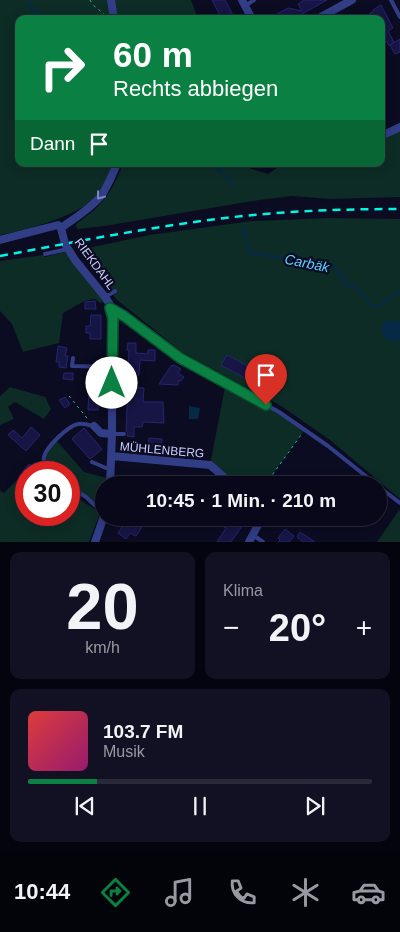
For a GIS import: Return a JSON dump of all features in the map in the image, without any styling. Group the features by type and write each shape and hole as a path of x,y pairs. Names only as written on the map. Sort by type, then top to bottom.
{"street":[{"path":"111,0 113,15"},
{"path":"324,15 352,0"},
{"path":"243,3 250,15"},
{"path":"385,134 400,127"},
{"path":"0,240 58,225 61,228 86,210 102,195 116,167"},
{"name":"RIEKDAHL","path":"61,228 65,244 105,298 113,318 111,476"},
{"path":"94,426 101,433 112,434"},
{"name":"MÜHLENBERG","path":"112,456 210,465 223,476"},
{"path":"95,542 100,526"},
{"path":"251,538 255,526"}],"lane":[{"path":"243,3 254,0"},
{"path":"391,0 400,17"},
{"path":"45,254 68,249"},
{"path":"105,298 115,291"},
{"path":"110,308 124,316 180,358 279,412 328,446 366,476"},
{"path":"72,358 72,366 112,367"},
{"path":"44,461 45,454 62,433 76,424 94,426"},
{"path":"112,434 124,434"},
{"path":"92,462 106,468 112,468"},
{"path":"80,493 95,506"},
{"path":"387,493 400,503"},
{"path":"251,538 263,542"}],"path":[{"path":"90,0 93,5 105,14"},
{"path":"69,396 94,426"},
{"path":"272,476 304,431"}],"green space":[{"path":"0,0 191,0 197,15 15,15 15,167 111,167 100,191 87,205 50,222 0,235"},
{"path":"400,127 400,197 331,199 291,196 77,229 76,224 100,205 110,191 122,167 246,167 268,174 278,167 385,167 385,133"},
{"path":"329,218 400,219 400,499 387,488 387,476 373,476 330,440 281,406 182,352 116,299 79,250 149,235 252,221"},
{"path":"65,252 104,302 100,303 95,299 87,300 63,313 59,343 23,352 12,324 0,311 0,261 43,255 45,257"},
{"path":"226,382 279,412 304,431 272,476 223,476 210,465"},
{"path":"10,387 45,397 51,409 44,419 15,402 8,407 14,419 0,425 0,396"},
{"path":"56,440 74,461 44,461 47,452"},
{"path":"80,467 84,472 99,476 95,476 95,506 80,493"},
{"path":"15,482 15,526 80,526 80,499 95,510 95,526 89,542 0,542 0,490 4,493"},
{"path":"399,510 400,542 377,542"}],"water":[{"path":"385,321 400,322 400,340 397,342 386,339 382,330"},
{"path":"189,406 200,408 198,419 189,419"}],"building":[{"path":"212,0 225,0 233,15 220,15"},
{"path":"304,0 327,0 300,15 275,15 288,8 302,11 298,4"},
{"path":"381,5 393,28 388,31 394,42 389,46 385,39 385,15 371,15 370,13"},
{"path":"400,39 400,52 395,54 390,45"},
{"path":"95,301 96,309 85,309 85,302"},
{"path":"91,315 101,315 101,339 90,339 90,333 86,333 86,326 90,326"},
{"path":"128,343 136,343 136,353 148,354 148,350 155,350 155,361 140,360 139,375 128,375"},
{"path":"58,346 67,348 65,356 68,356 66,368 59,367 59,362 56,362"},
{"path":"227,355 261,373 259,375 263,377 258,385 221,365"},
{"path":"174,365 181,369 178,373 184,377 181,381 178,381 178,385 159,384 171,366"},
{"path":"64,373 73,373 73,380 63,379"},
{"path":"128,387 144,388 143,402 163,402 164,423 143,422 142,427 134,427 134,437 127,436"},
{"path":"89,389 99,389 98,410 88,410"},
{"path":"65,397 70,404 65,408 59,400"},
{"path":"31,427 40,435 26,451 8,435 13,430 22,438"},
{"path":"84,428 102,449 90,459 72,439"},
{"path":"149,438 162,439 161,449 148,449"},
{"path":"123,526 143,526 136,536 130,533 126,539 118,533"},
{"path":"242,526 231,542 217,542 226,528 224,527"},
{"path":"285,529 294,536 289,542 278,542 280,540 278,538"},
{"path":"300,532 315,542 303,542 297,537"}],"waterway":[{"name":"Carbäk","path":"28,0 28,5 39,15"},
{"name":"Carbäk","path":"216,167 233,186"},
{"name":"Carbäk","path":"243,228 250,253 333,265 347,284 357,288 373,306 380,305 400,291"}],"railway":[{"path":"0,256 141,230 225,218 312,211 400,209"}],"route":[{"path":"112,383 113,318 110,308 147,332 180,358 266,405"}]}
